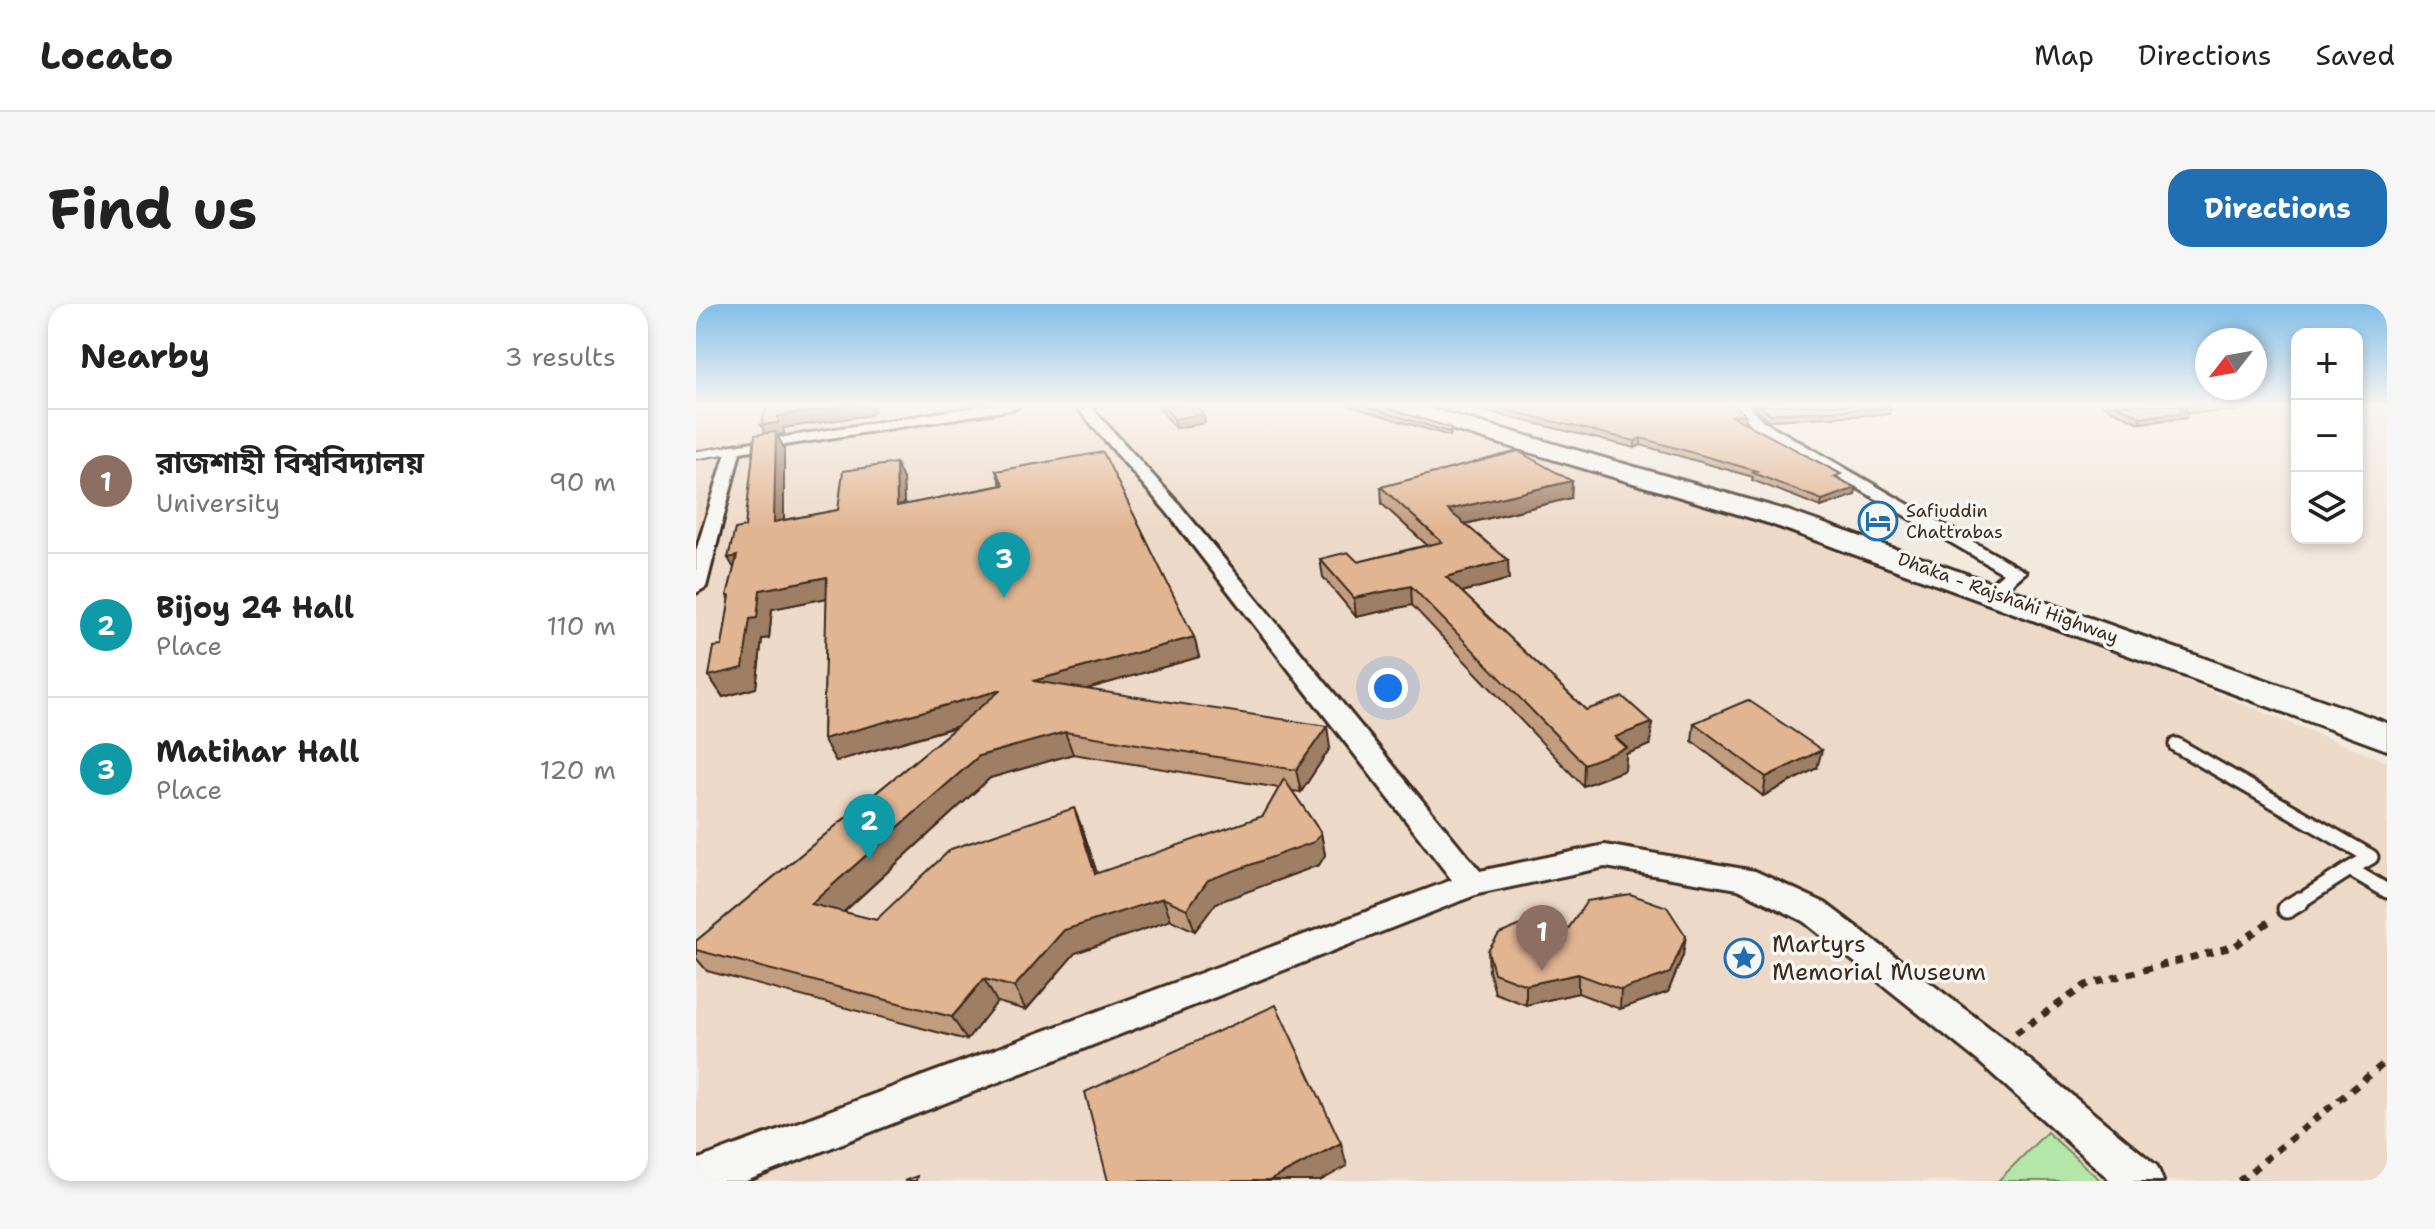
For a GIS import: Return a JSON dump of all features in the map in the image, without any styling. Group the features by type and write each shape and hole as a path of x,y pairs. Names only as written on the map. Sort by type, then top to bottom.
{"highway":[{"name":"Dhaka - Rajshahi Highway","path":"1535,446 2000,585 2387,712"},
{"name":"Dhaka - Rajshahi Highway","path":"1583,446 1743,490 2000,585 2387,737"}],"street":[{"path":"696,587 738,448 751,446"},
{"path":"1118,446 1172,507 1473,884"},
{"path":"1796,446 2016,572 2000,585"},
{"path":"696,1180 1473,884 1605,856 1744,879 1814,912 1991,1050 2142,1181"}],"lane":[{"path":"696,455 738,448"},
{"path":"2176,745 2371,857 2287,909"},
{"path":"2350,869 2387,891"}],"path":[{"path":"1991,1050 2086,985 2235,946 2287,909"},
{"path":"2239,1181 2387,1061"}],"shaded area":[{"path":"696,446 1519,446 1722,504 1866,552 2387,762 2387,1181 696,1181"}],"green space":[{"path":"2047,1132 2101,1181 1998,1181"}],"building":[{"path":"754,446 776,446 774,522 838,510 843,471 896,463 897,506 1004,485 996,471 1103,452 1194,637 1033,681 1327,726 1296,770 1065,732 979,756 811,904 876,920 951,849 1074,808 1095,874 1263,816 1284,779 1321,833 1314,842 1208,880 1187,909 1163,898 1064,930 1014,987 984,979 952,1017 696,950 696,941 1001,690 823,739 827,577 760,590 757,618 750,619 743,668 709,676 714,647 722,646 730,596 727,596 737,556 728,558 735,529 745,527"},
{"path":"1669,446 1788,446 1841,474 1834,477 1856,488 1822,500 1753,473 1757,471"},
{"path":"1518,451 1572,481 1448,510 1508,560 1446,577 1586,710 1623,697 1652,723 1615,737 1627,748 1584,764 1411,586 1354,598 1320,559 1348,552 1358,562 1442,542 1381,487"},
{"path":"1748,700 1822,750 1766,777 1694,723"},
{"path":"1630,894 1667,907 1686,936 1670,973 1621,990 1578,974 1526,985 1494,973 1488,951 1499,934 1536,919 1568,929 1587,901"},
{"path":"1276,1005 1341,1143 1269,1181 1108,1181 1085,1092"}],"place":[{"name":"Safiuddin Chattrabas","path":"1878,521"},
{"name":"Matihar Hall","path":"1004,598"},
{"name":"Bijoy 24 Hall","path":"869,860"},
{"name":"Martyrs Memorial Museum","path":"1744,958"},
{"name":"রাজশাহী বিশ্ববিদ্যালয়","path":"1542,971"}]}
